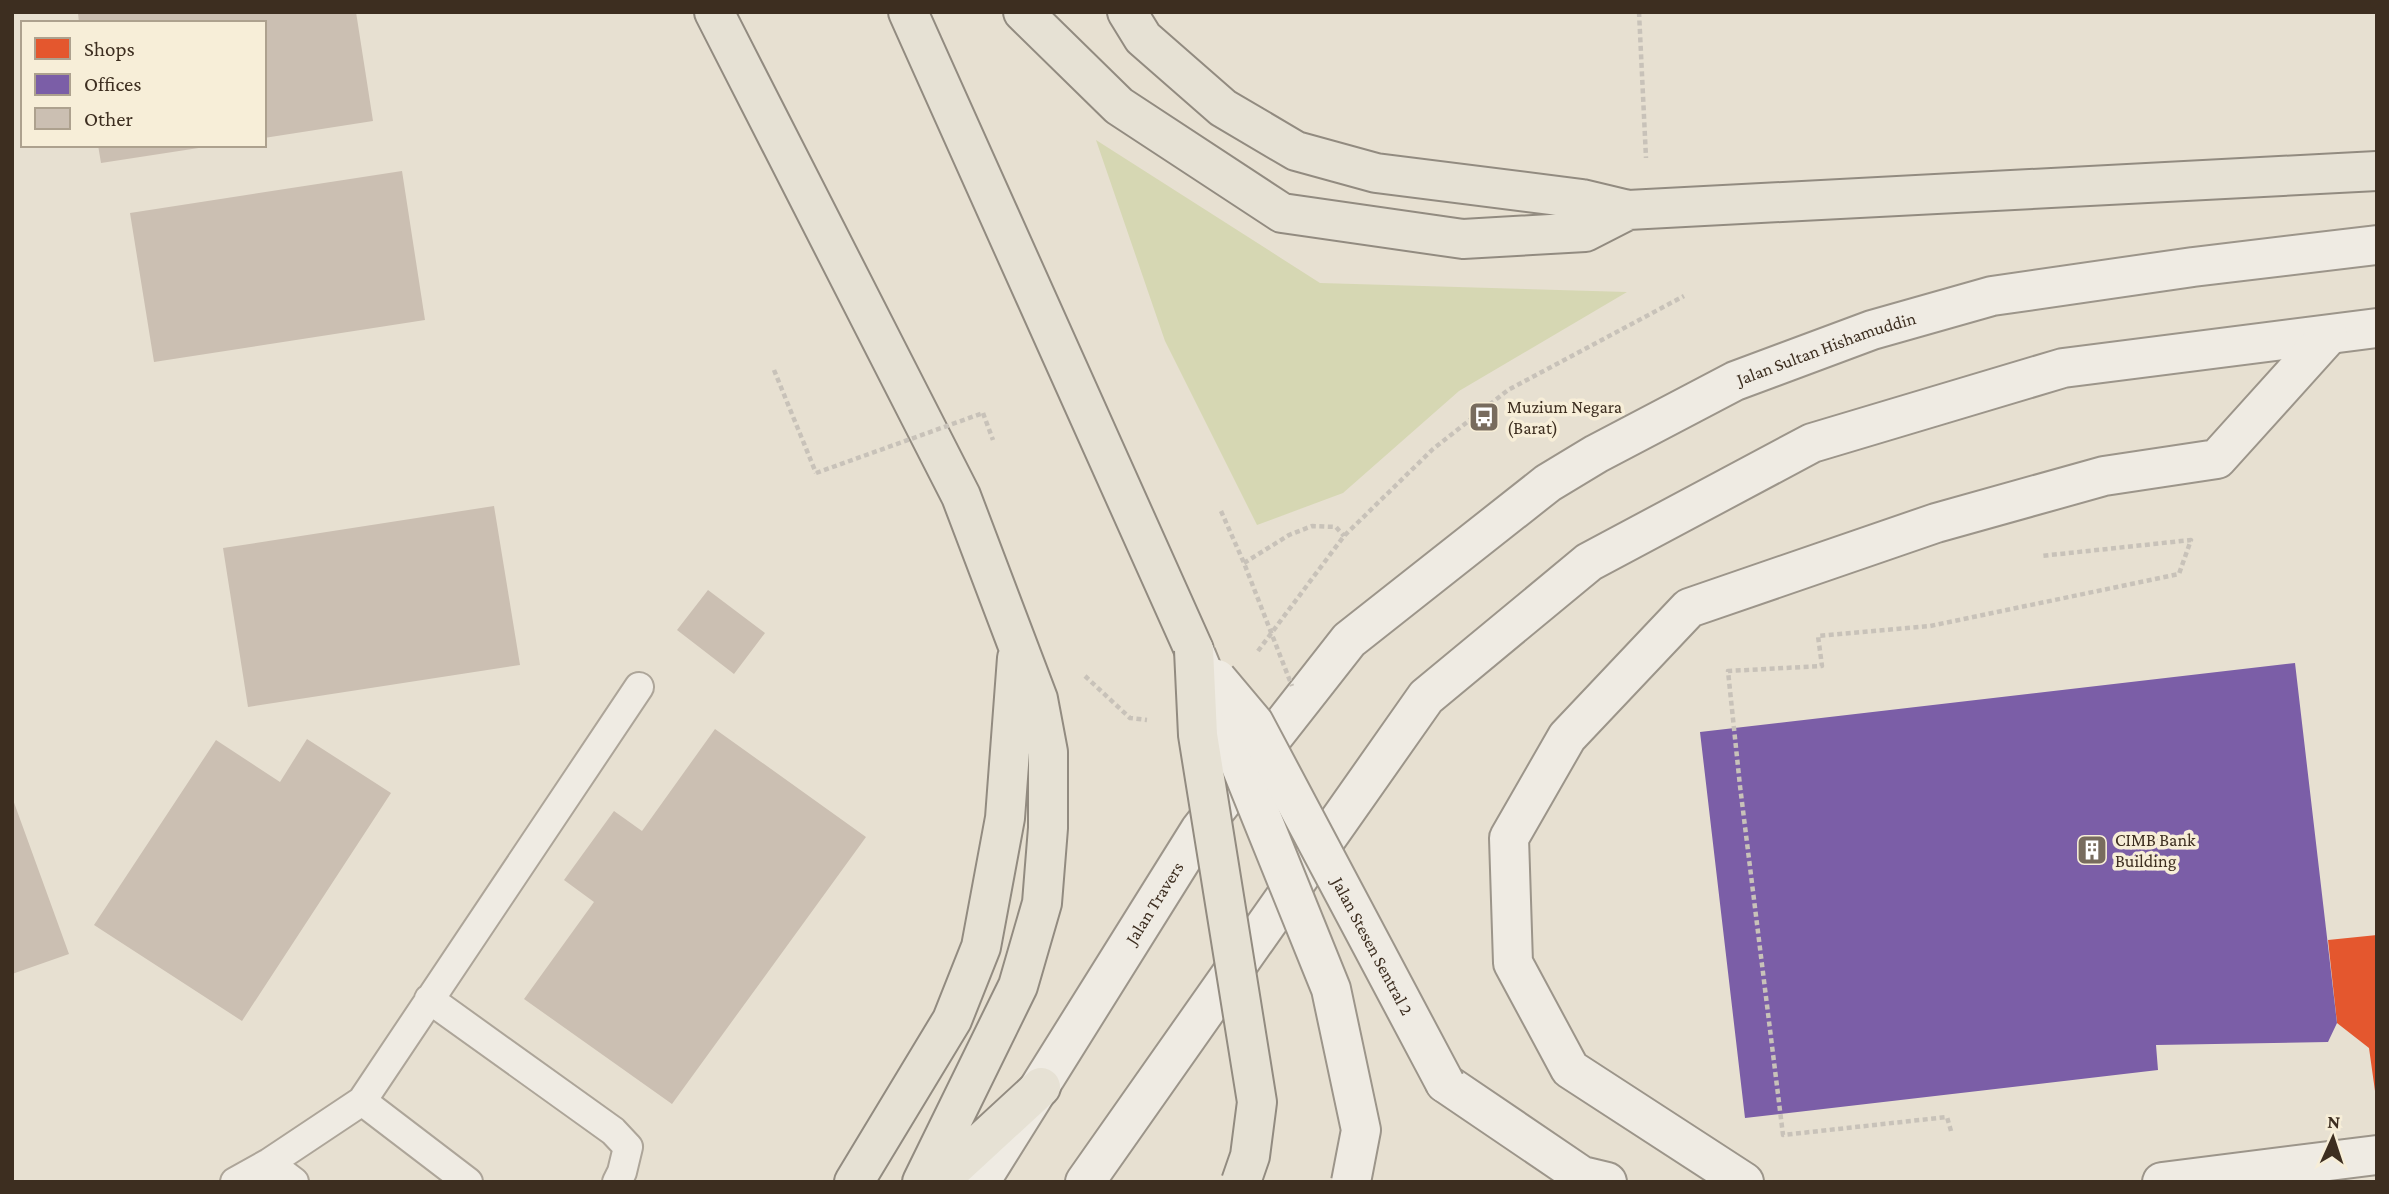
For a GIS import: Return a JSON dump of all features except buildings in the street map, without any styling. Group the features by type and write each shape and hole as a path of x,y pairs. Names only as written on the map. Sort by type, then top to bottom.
{"main road":[{"path":"714,12 961,496 1038,699 1048,752 1048,828 1042,903 1018,986 922,1182"},
{"path":"908,12 1194,650 1331,989 1361,1130 1351,1182"},
{"path":"1023,12 1119,106 1282,213 1464,239 1585,232 1628,210"},
{"path":"1127,12 1143,38 1223,108 1296,151 1376,173 1583,199 1628,210 2377,171"},
{"name":"Jalan Sultan Hishamuddin","path":"1349,640 1548,483 1596,454 1735,381 1872,330 1992,296 2193,267 2377,245"},
{"path":"1085,1182 1426,697 1589,562 1812,443 2063,368 2377,328"},
{"path":"1744,1182 1570,1069 1513,962 1509,838 1567,737 1689,608 1936,523 2104,476 2217,459 2328,336"},
{"name":"Jalan Travers","path":"980,1182 1200,830 1349,640"},
{"path":"854,1182 952,1020 981,947 1005,818 1018,645"},
{"path":"1194,650 1198,735 1256,1102 1250,1156 1241,1182"},
{"name":"Jalan Stesen Sentral 2","path":"1194,650 1254,723 1445,1083 1582,1176 1607,1182"},
{"path":"938,1182 1041,1087"},
{"path":"2162,1182 2377,1155"}],"lane":[{"path":"235,1182 269,1163 362,1101 639,687"},
{"path":"429,999 613,1131 628,1147 617,1182"},
{"path":"362,1101 468,1182"},
{"path":"269,1163 294,1182"}],"path":[{"path":"1639,12 1647,166"},
{"path":"1255,655 1344,536 1433,449 1508,390 1684,296"},
{"path":"774,370 816,472 983,414"},
{"path":"1244,563 1289,535 1312,526 1336,527 1344,536"},
{"path":"1951,1131 1947,1117 1783,1135 1741,800 1728,671 1822,666 1818,636 1930,626 2179,574 2191,540 2041,556"},
{"path":"1081,673 1130,718 1156,721"}],"green space":[{"path":"1096,140 1320,283 1627,292 1459,391 1343,493 1257,525 1165,341"}],"place":[{"name":"Muzium Negara (Barat)","path":"1484,417"},
{"name":"CIMB Bank Building","path":"2092,850"}]}
